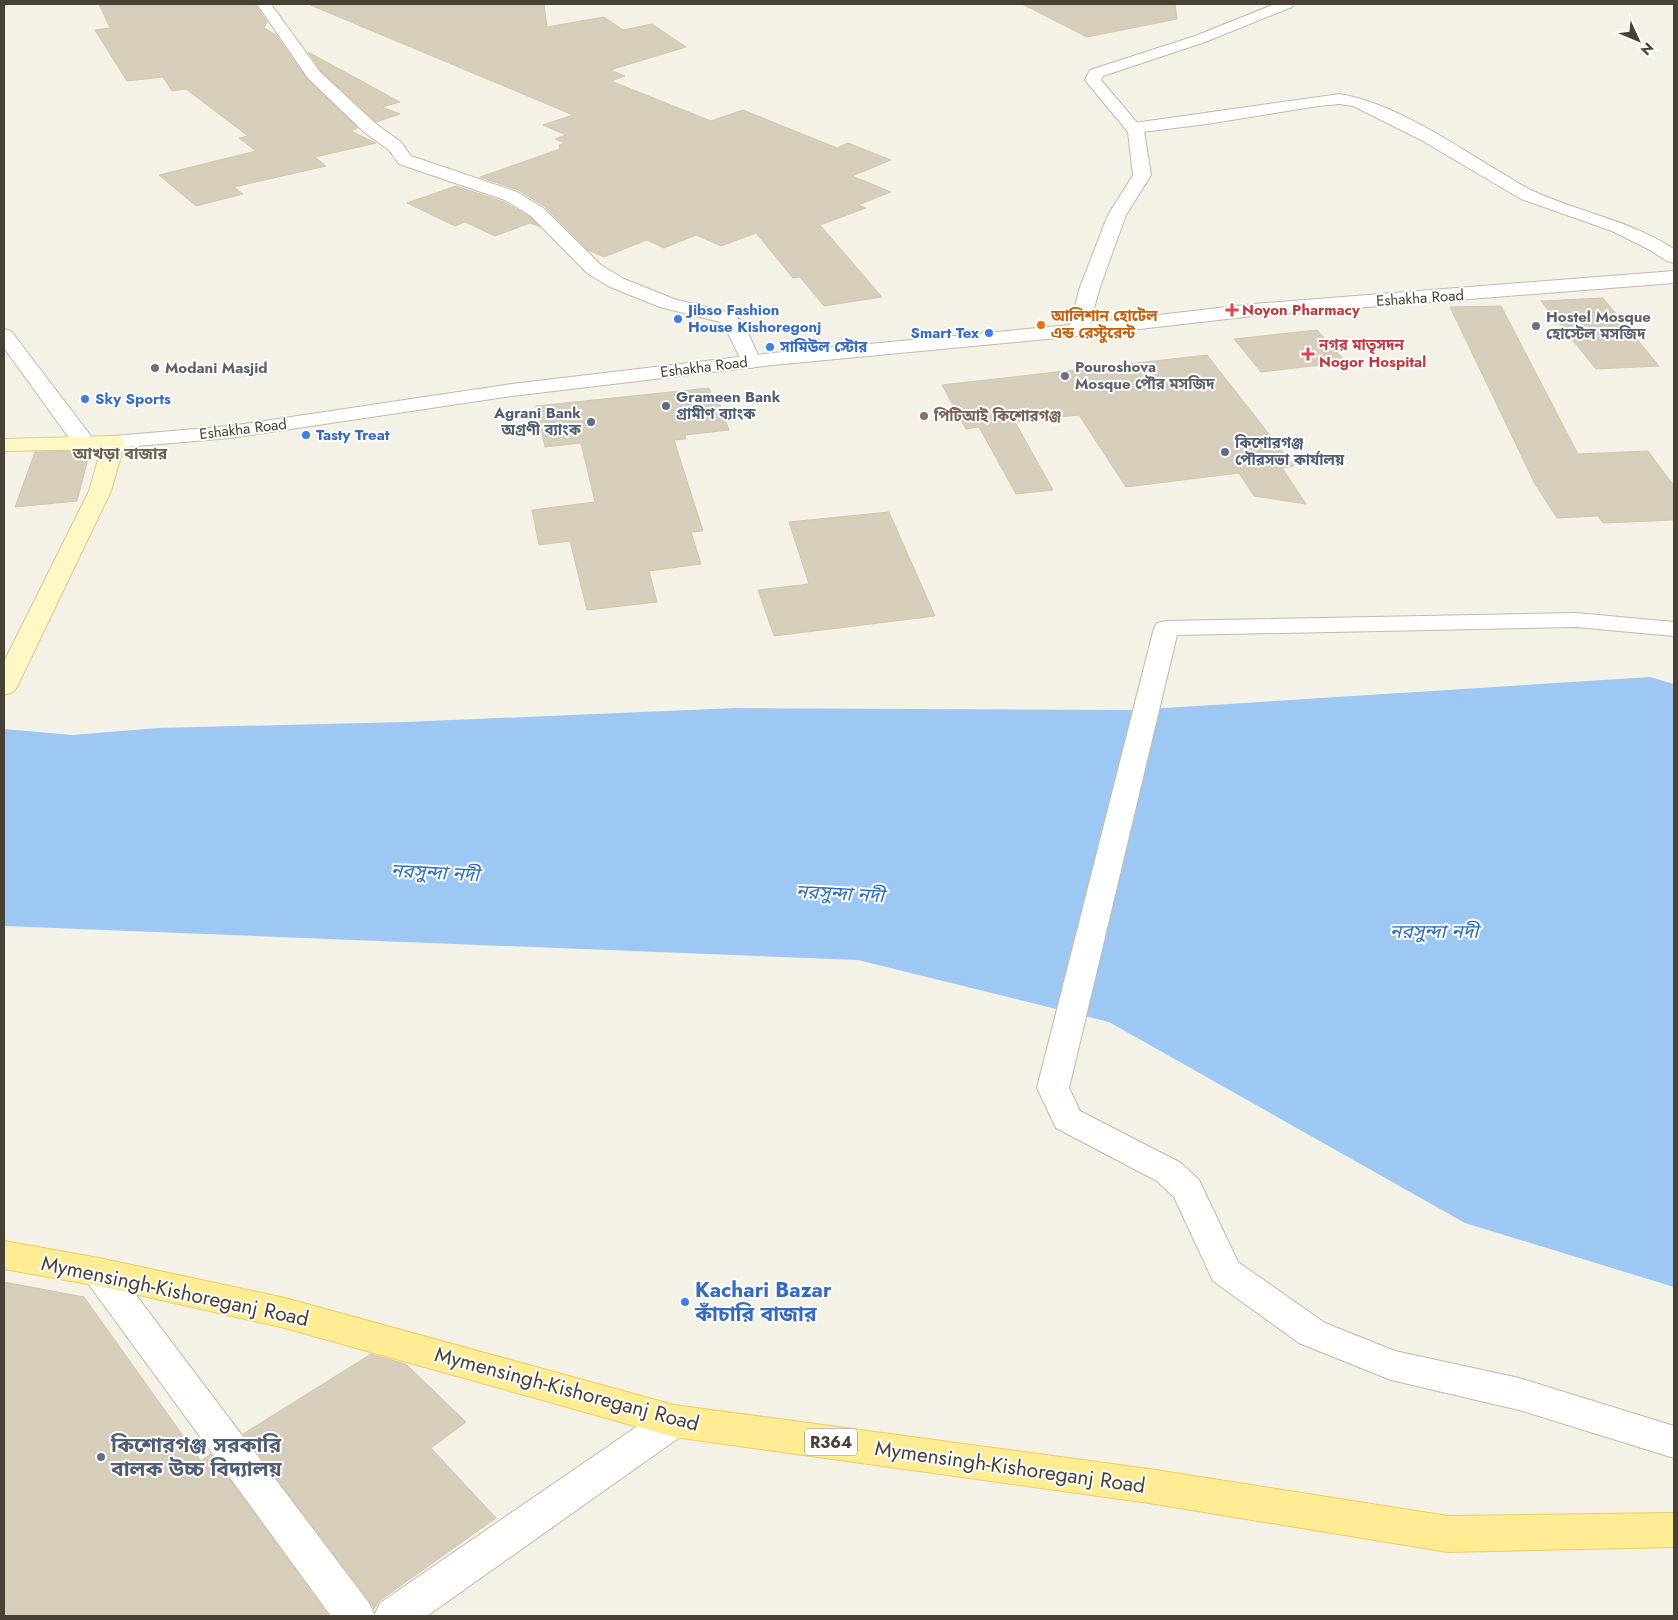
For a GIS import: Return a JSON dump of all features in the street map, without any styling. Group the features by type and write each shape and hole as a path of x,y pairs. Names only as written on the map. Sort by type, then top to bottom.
{"main road":[{"name":"Eshakha Road","path":"4,444 83,441 114,442"},
{"path":"8,673 100,490 114,442"},
{"name":"Mymensingh-Kishoreganj Road","path":"4,1255 99,1272 285,1313 674,1421 1149,1486 1448,1534 1674,1530"}],"street":[{"path":"264,4 314,76 370,128 395,146 406,160 511,196 537,212 594,269 617,283 666,303 727,318 734,324 751,362"},
{"path":"1078,330 1090,287 1117,215 1142,175 1140,149 1134,128 1093,80 1096,73 1200,39 1287,4"},
{"path":"1134,128 1207,119 1318,101 1340,99 1357,102 1428,136 1526,195 1618,227 1657,246 1674,257"},
{"name":"Eshakha Road","path":"114,442 230,432 512,390 751,362 1078,330 1253,310 1674,277"},
{"path":"4,335 83,441"},
{"path":"1674,629 1576,620 1166,628 1053,1088 1067,1119 1169,1172 1187,1189 1225,1272 1312,1333 1391,1365 1519,1394 1674,1442"},
{"path":"99,1272 355,1616"},
{"path":"394,1616 674,1421"}],"water":[{"name":"নরসুন্দা নদী","path":"1650,677 1674,684 1674,1287 1465,1223 1109,1022 858,960 4,926 4,729 72,735 158,728 405,722 736,708 1134,710"}],"building":[{"path":"99,4 255,4 267,22 264,28 276,35 307,79 358,128 351,131 376,143 315,157 326,166 234,187 243,194 196,206 159,175 256,151 239,138 248,136 186,89 172,91 163,77 127,81 95,30 110,28"},
{"path":"308,4 544,4 547,27 604,17 623,30 652,24 686,47 610,70 625,76 611,81 711,121 743,110 837,148 848,143 891,160 852,176 891,192 858,205 866,208 820,225 882,297 824,306 800,277 793,278 756,233 721,246 696,235 664,248 647,240 604,257 588,250 544,206 518,190 480,177 560,149 559,145 565,143 555,139 566,135 543,125 573,115"},
{"path":"1022,4 1175,4 1177,19 1087,37"},
{"path":"308,52 400,102 382,107 400,114 376,122 321,71"},
{"path":"456,186 504,202 530,217 540,227 530,223 495,236 465,222 455,226 407,203"},
{"path":"1603,298 1659,366 1596,369 1541,301"},
{"path":"1501,306 1578,454 1648,451 1674,486 1674,520 1603,523 1598,516 1557,518 1535,484 1450,307"},
{"path":"1317,330 1346,362 1261,372 1234,339"},
{"path":"1207,355 1294,466 1282,468 1306,504 1254,496 1239,473 1126,487 1079,415 1015,422 1053,490 1016,494 979,427 966,429 942,385"},
{"path":"709,388 713,401 718,400 729,430 685,435 686,439 674,440 703,531 691,532 701,564 649,571 657,602 587,610 570,541 539,545 532,510 595,502 581,443 545,447 536,406"},
{"path":"90,451 77,501 15,507 35,452"},
{"path":"889,512 935,616 774,636 758,590 809,584 789,522"},
{"name":"কিশোরগঞ্জ সরকারি বালক উচ্চ বিদ্যালয়","path":"4,1282 84,1297 201,1461 211,1454 329,1616 4,1616"},
{"path":"371,1354 406,1364 466,1422 431,1448 496,1518 379,1601 374,1609 243,1434"}],"place":[{"name":"Noyon Pharmacy","path":"1232,310"},
{"name":"Jibso Fashion House Kishoregonj","path":"678,319"},
{"name":"আলিশান হোটেল এন্ড রেস্টুরেন্ট","path":"1041,325"},
{"name":"Hostel Mosque হোস্টেল মসজিদ","path":"1536,326"},
{"name":"Smart Tex","path":"989,333"},
{"name":"সামিউল স্টোর","path":"770,347"},
{"name":"নগর মাতৃসদন Nogor Hospital","path":"1308,354"},
{"name":"Modani Masjid","path":"155,368"},
{"name":"Pouroshova Mosque পৌর মসজিদ","path":"1065,376"},
{"name":"Sky Sports","path":"85,399"},
{"name":"Grameen Bank গ্রামীণ ব্যাংক","path":"666,406"},
{"name":"পিটিআই কিশোরগঞ্জ","path":"924,416"},
{"name":"Agrani Bank অগ্রণী ব্যাংক","path":"591,422"},
{"name":"Tasty Treat","path":"306,435"},
{"name":"কিশোরগঞ্জ পৌরসভা কার্যালয়","path":"1225,452"},
{"name":"Kachari Bazar কাঁচারি বাজার","path":"685,1302"},
{"name":"কিশোরগঞ্জ সরকারি বালক উচ্চ বিদ্যালয়","path":"101,1457"}],"district":[{"name":"আখড়া বাজার","path":"120,453"}]}
